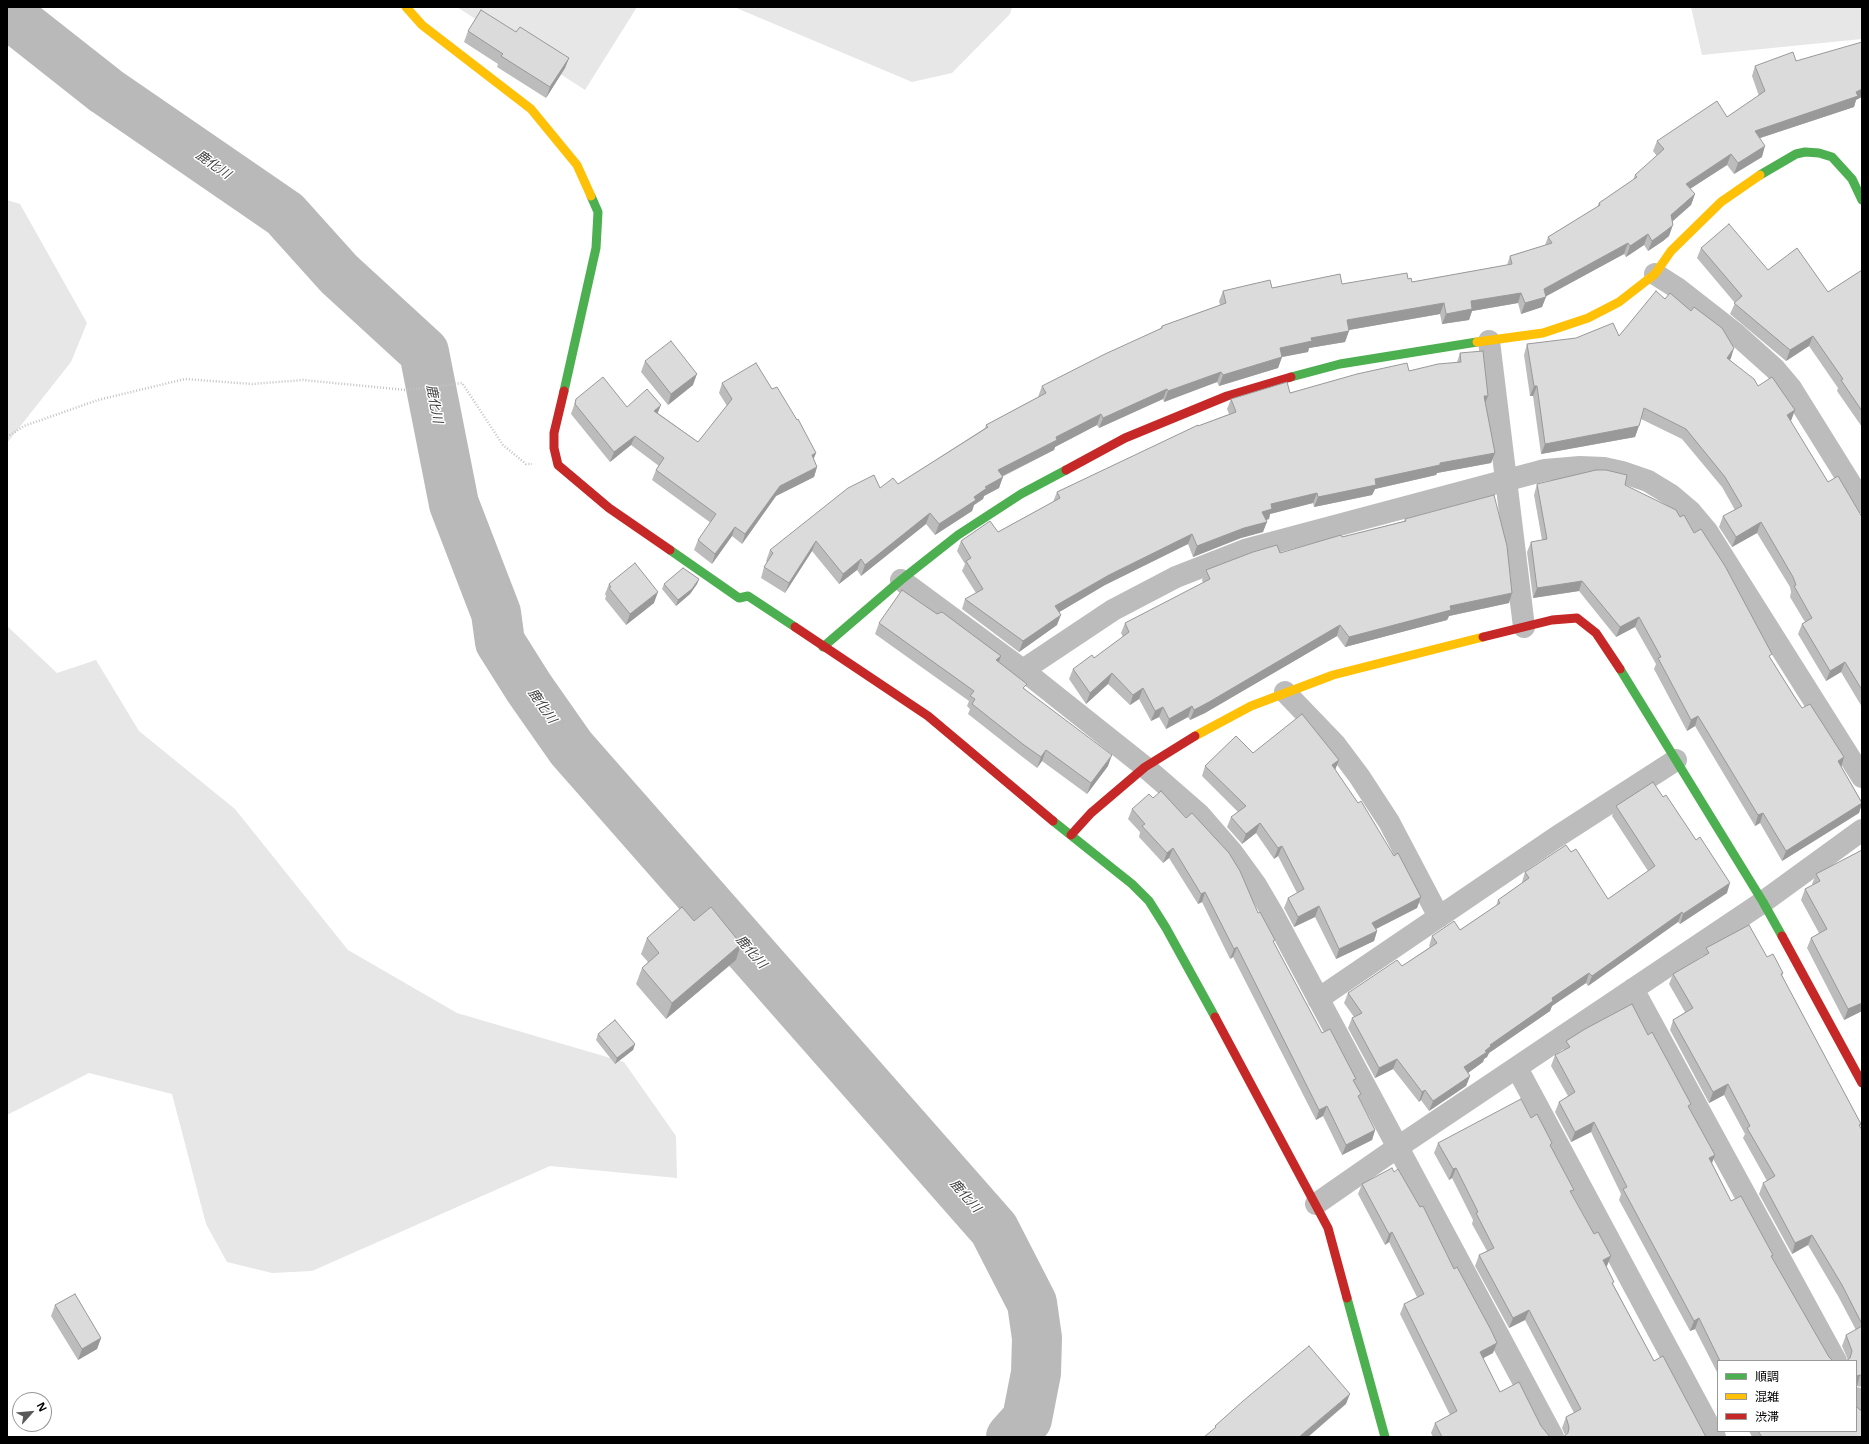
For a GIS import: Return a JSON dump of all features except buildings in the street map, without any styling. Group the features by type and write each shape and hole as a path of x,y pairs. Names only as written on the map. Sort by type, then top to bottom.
{"street":[{"path":"406,7 422,25 531,109 577,165 598,212 596,248 554,433 554,448 558,465 609,508 739,598 748,596 928,716 1070,835 1132,884 1149,902 1166,928 1328,1228 1385,1437"},
{"path":"824,647 901,580 958,535 1021,494 1125,438 1184,413 1258,386 1340,364 1413,351 1543,333 1588,318 1620,302 1655,274 1671,251 1721,202 1769,169 1796,154 1805,152 1819,153 1832,157 1852,179 1862,200"},
{"path":"1655,274 1677,288 1736,334 1775,369 1791,388 1862,502"},
{"path":"1489,341 1524,627"},
{"path":"1023,670 1113,610 1176,577 1245,550 1546,470 1580,467 1604,468 1622,472 1648,481 1671,495 1686,507 1708,531 1862,777"},
{"path":"901,580 1023,670 1145,767 1199,814 1232,852 1256,885 1553,1437"},
{"path":"1070,835 1091,813 1145,767 1195,736 1251,706 1333,675 1524,627 1566,618 1576,618 1596,633 1606,646 1763,902 1862,1083"},
{"path":"1285,692 1335,744 1359,776 1389,822 1439,917"},
{"path":"1318,998 1555,838 1676,760"},
{"path":"1316,1204 1398,1147 1763,902 1862,830"},
{"path":"1633,989 1835,1360"},
{"path":"1517,1068 1715,1437"},
{"path":"1857,1400 1862,1409"}],"path":[{"path":"7,437 24,426 98,400 185,379 252,384 303,380 406,390 462,383 503,445 526,464 558,465"}],"shaded area":[{"path":"457,7 637,7 585,90"},
{"path":"734,7 1012,7 1010,14 952,73 912,82"},
{"path":"1691,7 1862,7 1862,39 1702,55"},
{"path":"7,200 20,204 87,323 71,362 7,443"},
{"path":"7,626 57,673 96,660 139,731 235,809 348,950 457,1013 624,1062 676,1136 677,1178 550,1166 312,1271 272,1273 227,1262 206,1224 172,1094 89,1073 7,1115"}],"waterway":[{"name":"鹿化川","path":"7,13 106,91 285,214 339,274 424,352 454,504 496,613 500,642 529,688 571,748 994,1229 1032,1303 1037,1338 1036,1373 1027,1419 1011,1437"}],"traffic: fast":[{"path":"1760,175 1796,154 1805,152 1819,153 1832,157 1852,179 1862,200"},
{"path":"564,391 596,248 598,212 591,196"},
{"path":"1291,377 1340,364 1477,342"},
{"path":"823,647 901,580 958,535 1021,494 1066,470"},
{"path":"670,550 739,598 748,596 795,627"},
{"path":"1620,669 1763,902 1782,936"},
{"path":"1053,821 1132,884 1149,901 1166,928 1215,1017"},
{"path":"1347,1298 1385,1437"}],"traffic: slow":[{"path":"406,7 422,25 531,109 577,165 591,196"},
{"path":"1477,342 1543,333 1588,318 1619,302 1655,274 1671,251 1721,202 1760,175"},
{"path":"1195,736 1251,706 1333,675 1483,637"}],"traffic: jam":[{"path":"1066,470 1125,438 1227,396 1291,377"},
{"path":"564,391 554,433 554,448 558,465 609,508 670,550"},
{"path":"1483,637 1552,620 1577,618 1596,633 1620,669"},
{"path":"795,627 928,716 1053,821"},
{"path":"1071,835 1091,813 1145,767 1195,736"},
{"path":"1782,936 1862,1083"},
{"path":"1215,1017 1328,1228 1347,1298"}]}
